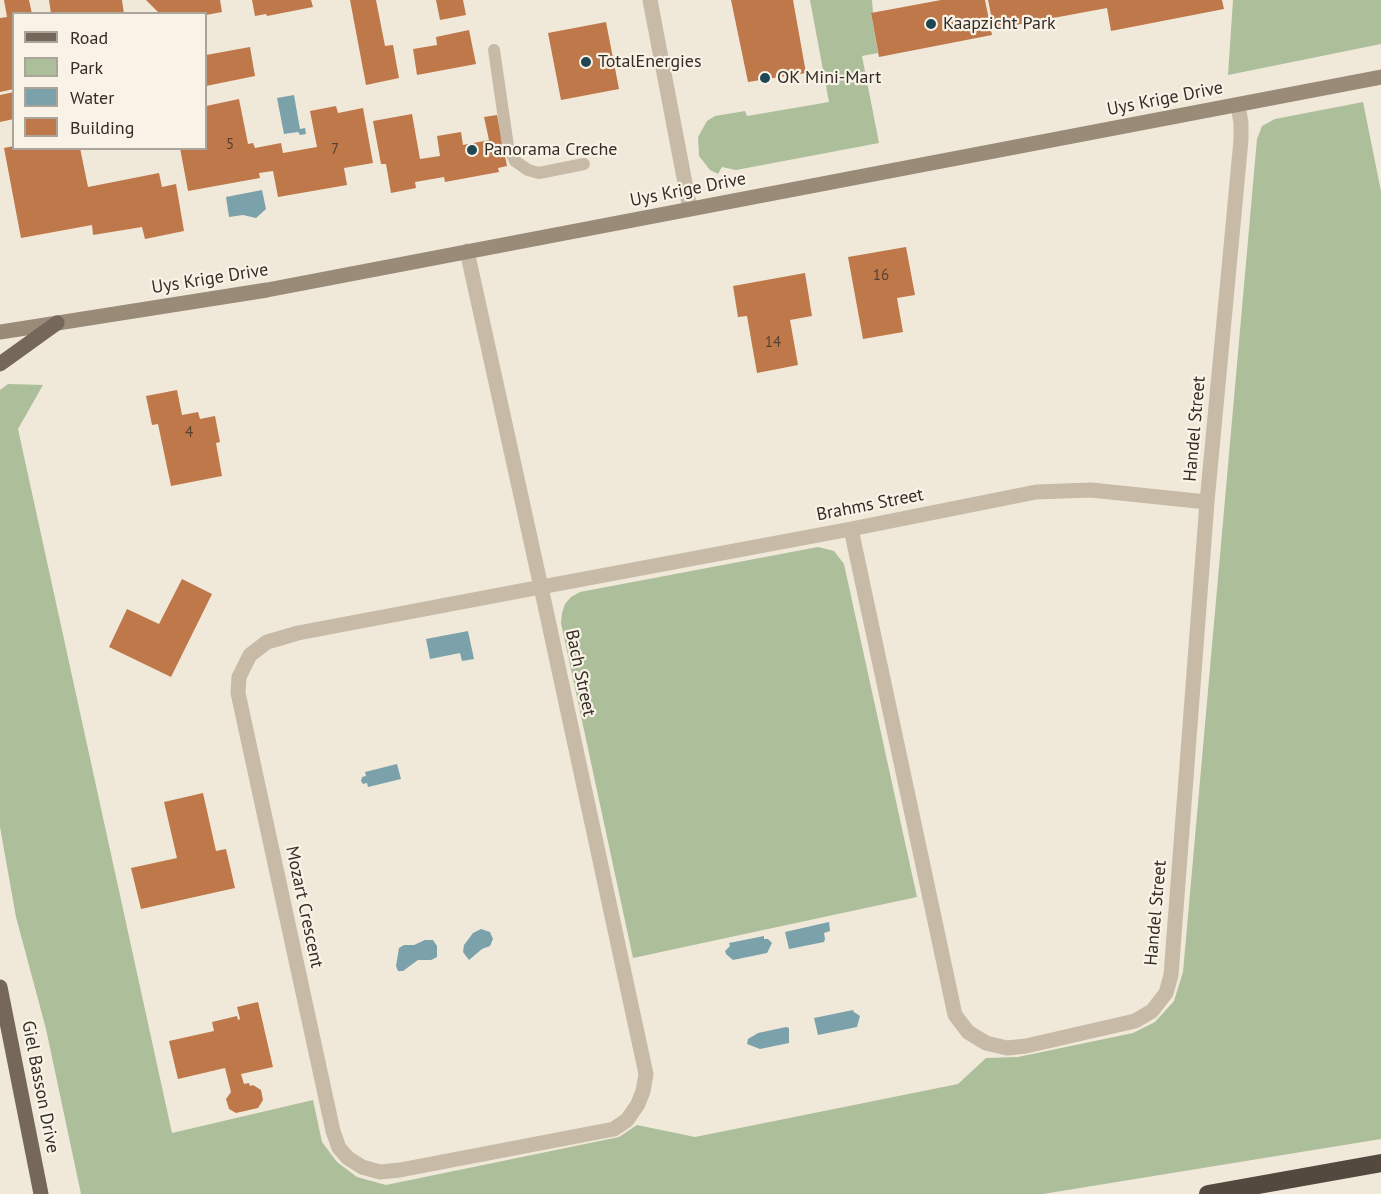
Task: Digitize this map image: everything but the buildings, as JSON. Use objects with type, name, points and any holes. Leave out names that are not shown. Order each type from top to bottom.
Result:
[{"type":"highway","points":[[1208,1194],[1381,1163]]},
{"type":"main road","points":[[0,364],[57,323]]},
{"type":"main road","name":"Giel Basson Drive","points":[[0,987],[41,1194]]},
{"type":"street","points":[[650,0],[690,209]]},
{"type":"street","name":"Uys Krige Drive","points":[[0,332],[267,290],[1381,77]]},
{"type":"street","name":"Handel Street","points":[[851,529],[955,1015],[968,1032],[986,1043],[1007,1048],[1026,1046],[1134,1021],[1152,1011],[1166,993],[1171,975],[1207,502],[1241,140],[1238,105]]},
{"type":"street","name":"Bach Street","points":[[467,251],[646,1074],[644,1091],[638,1104]]},
{"type":"street","name":"Brahms Street","points":[[541,587],[1036,492],[1062,489],[1091,490],[1207,502]]},
{"type":"street","name":"Mozart Crescent","points":[[541,587],[298,633],[267,642],[250,656],[239,677],[238,693],[333,1131],[339,1148],[348,1158],[362,1167],[380,1172],[400,1170],[614,1129],[627,1120],[638,1104]]},
{"type":"lane","points":[[494,50],[508,146],[515,161],[528,170],[539,173],[584,164]]},
{"type":"green space","points":[[810,0],[872,0],[873,13],[871,14],[878,53],[862,56],[879,143],[736,170],[722,167],[718,174],[710,170],[699,156],[698,137],[707,121],[715,116],[745,111],[747,116],[829,102]]},
{"type":"green space","points":[[1233,0],[1381,0],[1381,44],[1228,75]]},
{"type":"green space","points":[[1363,102],[1381,191],[1381,1139],[1043,1194],[81,1194],[46,1029],[16,917],[0,827],[0,390],[8,384],[43,385],[18,429],[172,1133],[313,1100],[322,1142],[337,1162],[357,1177],[386,1185],[619,1137],[637,1125],[695,1137],[958,1084],[986,1058],[1018,1057],[1133,1033],[1155,1022],[1174,1001],[1183,972],[1257,139],[1262,126],[1275,119]]},
{"type":"green space","points":[[818,547],[834,551],[844,564],[917,897],[633,958],[561,623],[565,604],[580,592]]},
{"type":"water","points":[[294,95],[300,129],[305,128],[306,134],[300,135],[298,132],[284,134],[277,98]]},
{"type":"water","points":[[262,190],[266,209],[256,218],[243,215],[229,217],[226,197]]},
{"type":"water","points":[[468,631],[474,659],[462,661],[460,653],[430,659],[426,639]]},
{"type":"water","points":[[397,764],[401,779],[368,787],[367,783],[363,784],[361,781],[362,777],[366,776],[365,772]]},
{"type":"water","points":[[829,922],[830,931],[824,933],[824,942],[789,949],[785,932]]},
{"type":"water","points":[[481,929],[490,932],[493,939],[490,946],[482,949],[469,960],[463,952],[464,945],[473,933]]},
{"type":"water","points":[[764,936],[764,939],[772,943],[767,953],[733,960],[726,954],[729,943]]},
{"type":"water","points":[[425,940],[433,940],[437,946],[437,957],[431,960],[418,960],[403,971],[398,971],[396,966],[399,948]]},
{"type":"water","points":[[853,1010],[860,1016],[857,1027],[818,1035],[814,1018]]},
{"type":"water","points":[[789,1028],[789,1043],[760,1049],[747,1044],[748,1039],[758,1033]]},
{"type":"place","name":"Kaapzicht Park","points":[[931,24]]},
{"type":"place","name":"TotalEnergies","points":[[586,62]]},
{"type":"place","name":"OK Mini-Mart","points":[[765,78]]},
{"type":"place","name":"Panorama Creche","points":[[472,150]]}]
